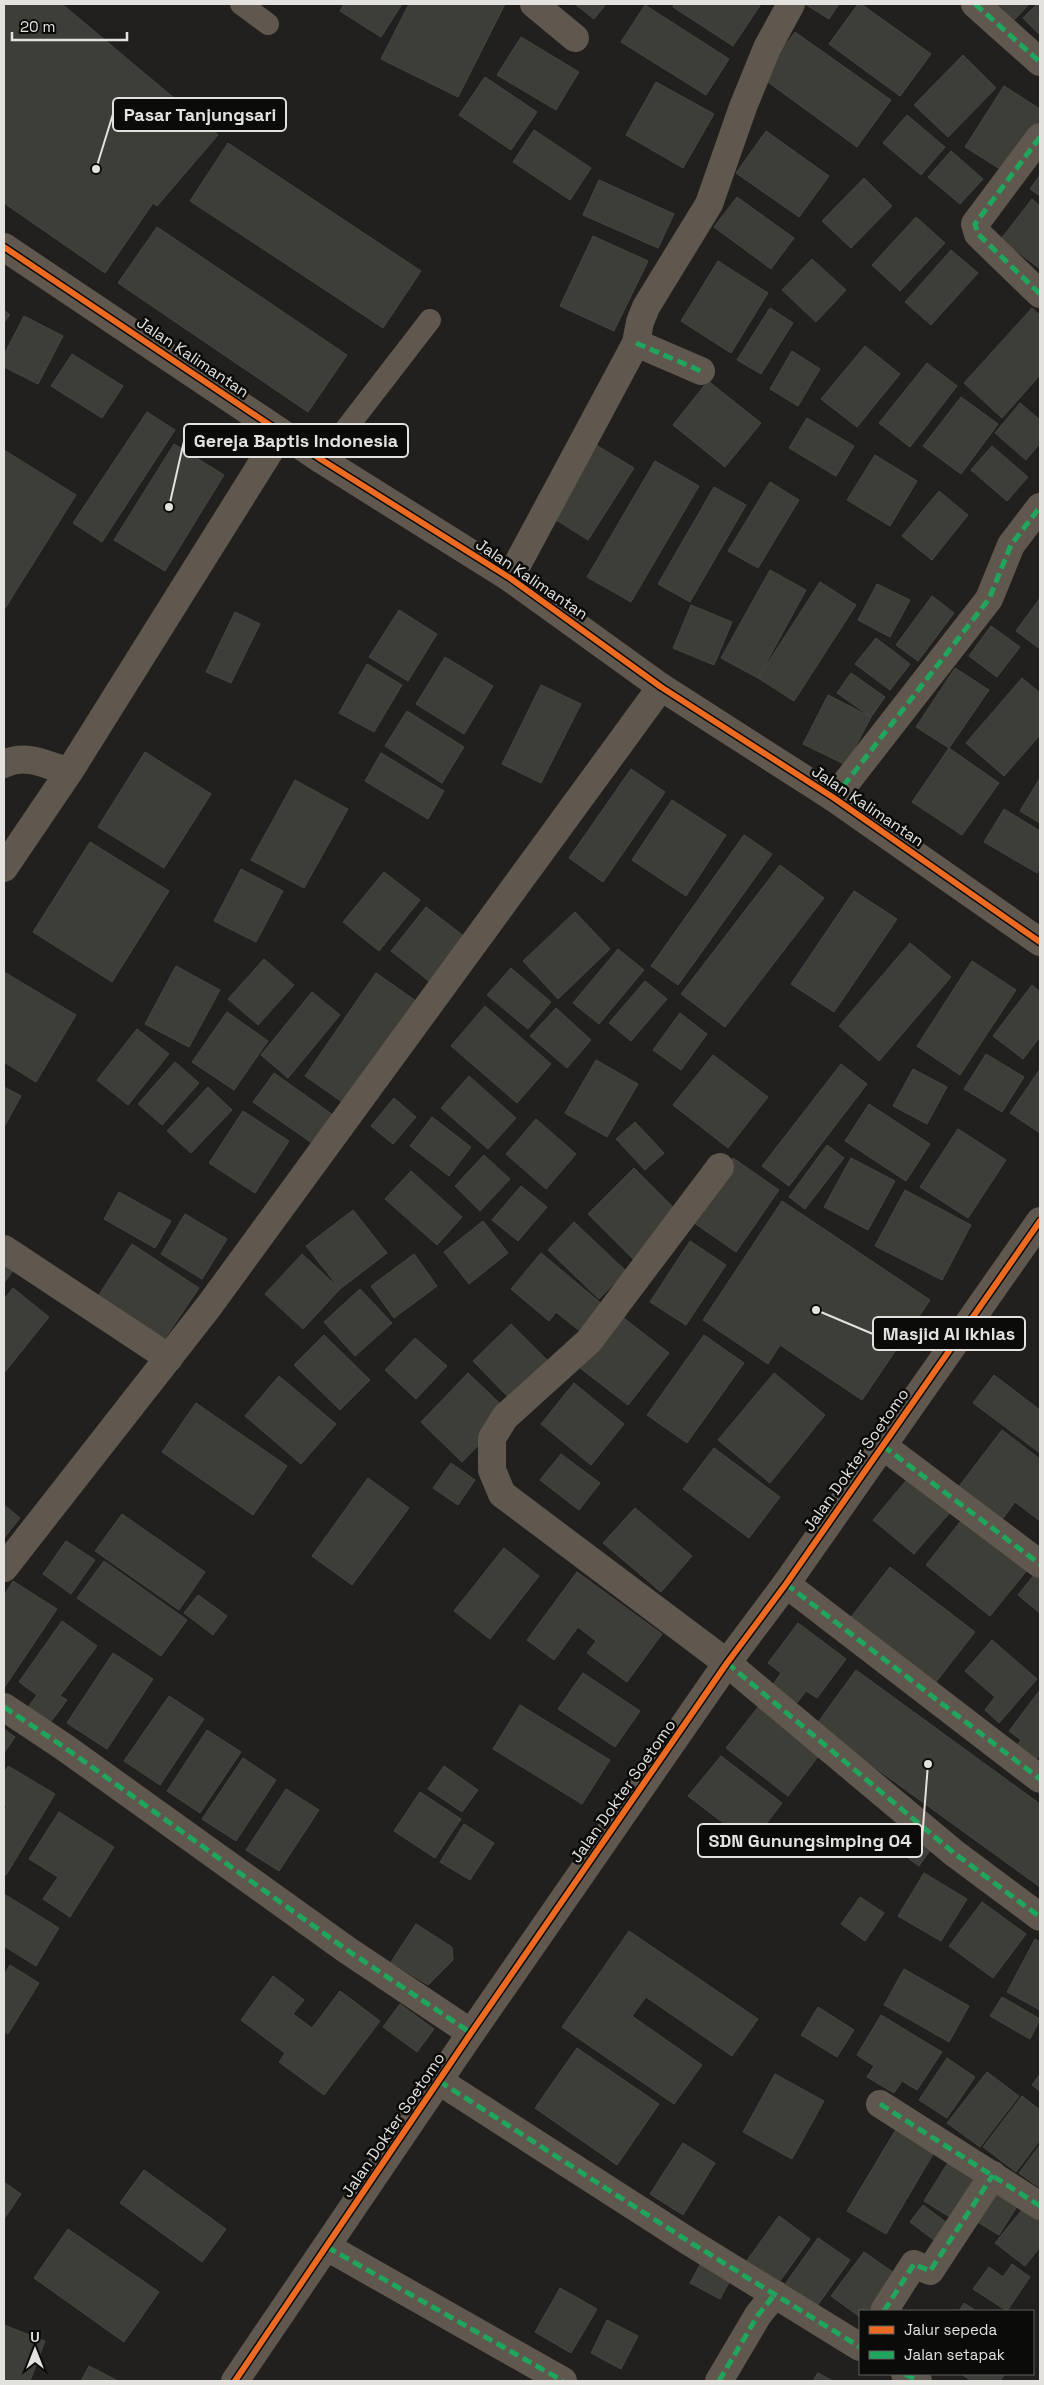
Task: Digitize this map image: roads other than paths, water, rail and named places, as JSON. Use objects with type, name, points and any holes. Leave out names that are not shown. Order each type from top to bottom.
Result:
[{"type":"street","points":[[534,4],[575,38]]},
{"type":"street","points":[[510,578],[636,342],[646,307],[709,204],[743,106],[767,48],[791,4]]},
{"type":"street","points":[[975,4],[1040,62]]},
{"type":"street","points":[[1040,137],[975,224],[978,234],[1040,294]]},
{"type":"street","name":"Jalan Kalimantan","points":[[4,247],[322,460],[510,578],[661,687],[834,798],[1040,942]]},
{"type":"street","points":[[636,342],[701,371]]},
{"type":"street","points":[[4,868],[69,772],[281,433]]},
{"type":"street","points":[[834,798],[988,599],[1011,545],[1040,507]]},
{"type":"street","points":[[4,1568],[215,1298],[661,687]]},
{"type":"street","points":[[4,764],[12,760],[29,758],[69,772]]},
{"type":"street","points":[[720,1167],[590,1341],[505,1417],[492,1438],[492,1470],[502,1494],[727,1663],[954,1853],[1040,1917]]},
{"type":"street","name":"Jalan Dokter Soetomo","points":[[235,2381],[471,2033],[727,1663],[786,1584],[1040,1221]]},
{"type":"street","points":[[4,1249],[169,1358]]},
{"type":"street","points":[[883,1446],[1040,1564]]},
{"type":"street","points":[[786,1584],[1040,1779]]},
{"type":"street","points":[[4,1707],[88,1764],[347,1950],[471,2033]]},
{"type":"street","points":[[439,2081],[859,2346]]},
{"type":"street","points":[[880,2104],[1040,2206]]},
{"type":"street","points":[[885,2310],[914,2264],[930,2271],[993,2175]]},
{"type":"street","points":[[327,2247],[563,2381]]},
{"type":"street","points":[[720,2381],[758,2315],[775,2294]]},
{"type":"street","points":[[907,2375],[918,2381]]},
{"type":"lane","points":[[241,4],[268,24]]},
{"type":"lane","points":[[322,460],[430,320]]},
{"type":"place","name":"Pasar Tanjungsari","points":[[96,169]]},
{"type":"place","name":"Gereja Baptis Indonesia","points":[[169,507]]},
{"type":"place","name":"Masjid Al Ikhlas","points":[[816,1310]]},
{"type":"place","name":"SDN Gunungsimping 04","points":[[928,1764]]}]
